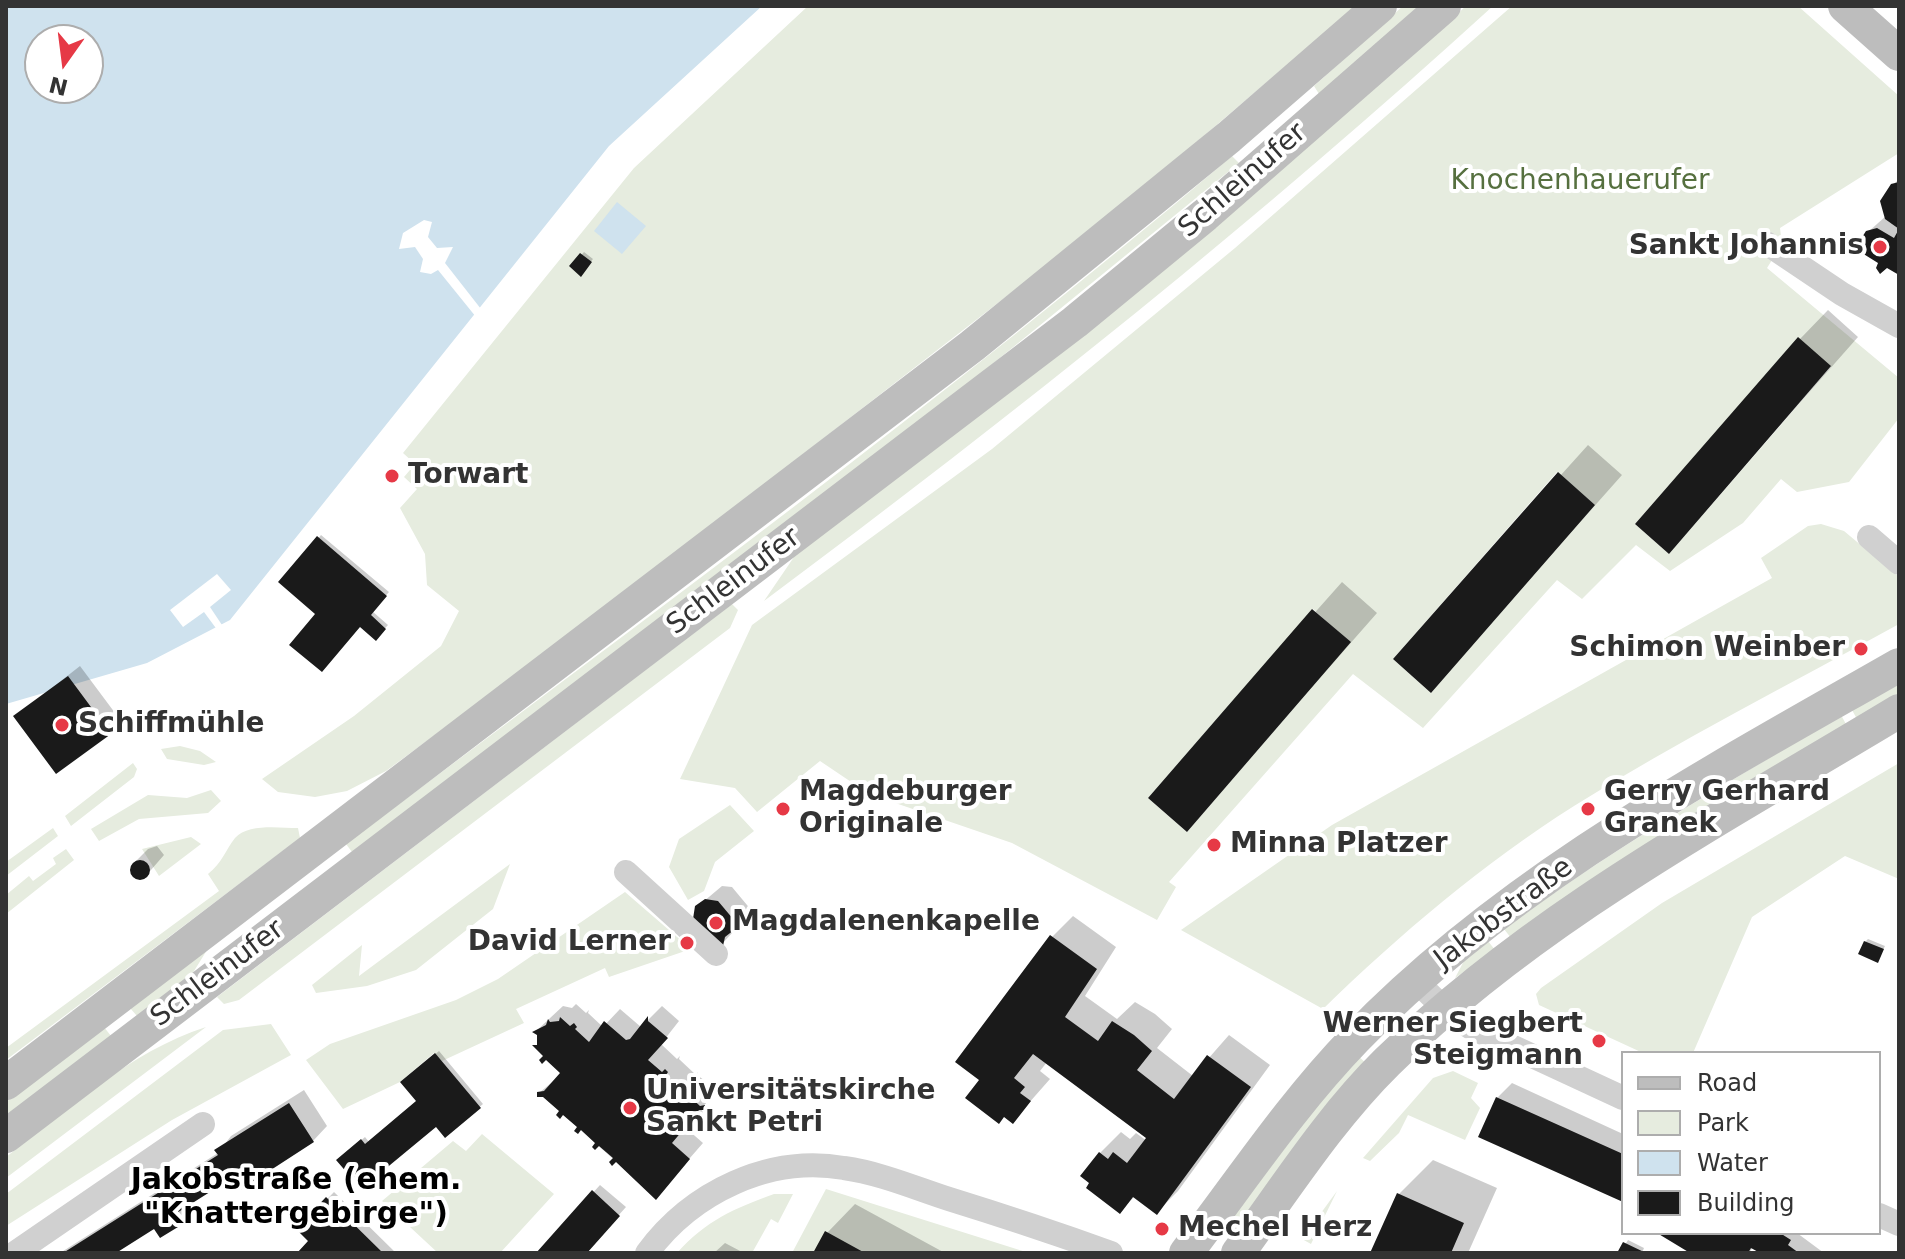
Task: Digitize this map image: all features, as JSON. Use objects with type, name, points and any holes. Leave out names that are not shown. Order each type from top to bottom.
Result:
[{"type":"main road","name":"Schleinufer","points":[[6,1083],[985,337],[1229,137],[1380,6]]},
{"type":"main road","name":"Schleinufer","points":[[6,1136],[1075,322],[1216,206],[1444,6]]},
{"type":"main road","points":[[1845,6],[1899,54]]},
{"type":"main road","name":"Jakobstraße","points":[[1186,1253],[1319,1078],[1417,982],[1487,923],[1597,845],[1899,665]]},
{"type":"main road","name":"Jakobstraße","points":[[1238,1253],[1353,1100],[1385,1064],[1445,1009],[1512,955],[1621,878],[1899,711]]},
{"type":"street","points":[[1766,243],[1899,326]]},
{"type":"street","points":[[1869,537],[1899,563]]},
{"type":"street","points":[[626,872],[716,954]]},
{"type":"street","points":[[1417,982],[1445,1009],[1483,1034],[1621,1097]]},
{"type":"street","points":[[15,1253],[203,1124]]},
{"type":"street","points":[[647,1253],[675,1222],[724,1186],[769,1171],[817,1166],[868,1173],[1111,1253]]},
{"type":"green space","points":[[808,6],[1356,6],[1110,216],[565,639],[386,771],[347,791],[315,797],[278,792],[262,779],[354,716],[441,646],[459,611],[427,585],[425,554],[400,508],[417,489],[404,477],[415,464],[403,453],[634,168]]},
{"type":"green space","points":[[1403,6],[1419,6],[1319,94],[1314,86]]},
{"type":"green space","points":[[1466,6],[1493,6],[1317,162],[1136,313],[764,601],[794,557],[1399,68]]},
{"type":"green space","name":"Knochenhauerufer","points":[[1512,6],[1798,6],[1899,96],[1899,153],[1780,228],[1782,244],[1767,268],[1899,378],[1899,418],[1849,482],[1797,492],[1781,479],[1743,523],[1670,571],[1636,545],[1582,599],[1557,580],[1423,728],[1353,674],[1169,882],[1176,887],[1157,920],[1012,843],[869,794],[820,761],[757,812],[735,788],[680,779],[752,625],[992,449],[1235,248]],"holes":[[[1798,338],[1831,367],[1669,554],[1635,524]],[[1557,472],[1595,505],[1431,693],[1393,659]],[[1313,609],[1350,643],[1187,832],[1148,798]]]},
{"type":"green space","points":[[1232,156],[1239,163],[963,388],[352,852],[346,844],[905,421]]},
{"type":"green space","points":[[1821,524],[1844,531],[1899,577],[1899,624],[1654,758],[1541,828],[1444,901],[1323,1009],[1181,930],[1332,825],[1772,578],[1761,558],[1808,526]]},
{"type":"green space","points":[[732,604],[738,610],[730,628],[239,1000],[224,1004],[217,997]]},
{"type":"green space","points":[[1899,681],[1899,694],[1857,719],[1852,710]]},
{"type":"green space","points":[[1841,715],[1847,726],[1511,938],[1504,929],[1628,844]]},
{"type":"green space","points":[[180,746],[200,751],[216,762],[204,765],[167,759],[161,749]]},
{"type":"green space","points":[[133,763],[137,769],[134,777],[71,826],[65,816]]},
{"type":"green space","points":[[1899,763],[1899,879],[1845,856],[1752,917],[1694,1051],[1639,1051],[1539,1005],[1536,994],[1541,988],[1662,903]]},
{"type":"green space","points":[[211,790],[221,801],[208,813],[139,819],[99,841],[91,829],[148,795],[187,798]]},
{"type":"green space","points":[[730,805],[754,831],[715,862],[704,891],[688,900],[669,867],[679,839]]},
{"type":"green space","points":[[265,827],[298,828],[300,838],[6,1060],[6,1048],[219,891],[208,874],[241,833]]},
{"type":"green space","points":[[53,828],[58,836],[6,876],[6,862]]},
{"type":"green space","points":[[191,837],[201,844],[159,876],[142,849]]},
{"type":"green space","points":[[66,849],[74,860],[6,914],[6,895],[29,876],[33,881],[56,864],[53,858]]},
{"type":"green space","points":[[510,864],[493,909],[416,970],[367,986],[316,993],[312,985],[362,945],[359,976]]},
{"type":"green space","points":[[625,892],[691,949],[609,977],[605,968],[516,1009],[524,1023],[442,1061],[434,1053],[400,1082],[343,1109],[306,1060],[330,1044],[456,1000],[498,979]]},
{"type":"green space","points":[[1488,941],[1495,950],[1455,978],[1465,959]]},
{"type":"green space","points":[[207,950],[191,976],[137,1016],[130,1008]]},
{"type":"green space","points":[[271,1024],[291,1055],[172,1120],[6,1226],[6,1194],[223,1030]]},
{"type":"green space","points":[[104,1027],[111,1036],[6,1116],[6,1102]]},
{"type":"green space","points":[[206,1027],[6,1178],[6,1157],[77,1101],[151,1051]]},
{"type":"green space","points":[[1357,1055],[1367,1064],[1241,1225],[1230,1217]]},
{"type":"green space","points":[[1453,1071],[1478,1083],[1471,1098],[1480,1108],[1465,1140],[1408,1115],[1399,1133],[1370,1161],[1363,1158],[1433,1078]]},
{"type":"green space","points":[[482,1134],[554,1194],[500,1253],[438,1253],[382,1201],[453,1141],[466,1151]]},
{"type":"green space","points":[[826,1189],[1029,1253],[792,1253]]},
{"type":"green space","points":[[1337,1191],[1311,1244],[1302,1239]]},
{"type":"green space","points":[[774,1194],[793,1194],[778,1223],[771,1219],[752,1253],[677,1253],[721,1217]]},
{"type":"water","points":[[6,6],[762,6],[609,146],[230,620],[147,663],[6,704]]},
{"type":"water","points":[[617,202],[646,226],[622,254],[594,231]]},
{"type":"pier","points":[[424,220],[432,222],[428,237],[437,248],[453,247],[445,263],[481,309],[476,317],[438,270],[431,274],[420,272],[423,259],[415,247],[399,249],[403,233]]},
{"type":"pier","points":[[217,574],[231,590],[210,607],[224,628],[218,631],[204,612],[183,627],[170,610]]},
{"type":"building","name":"Sankt Johannis","points":[[1899,182],[1899,229],[1885,219],[1880,201],[1891,184]]},
{"type":"building","name":"Sankt Johannis","points":[[1877,228],[1894,238],[1899,229],[1899,275],[1887,268],[1880,274],[1876,268],[1878,263],[1862,253],[1859,242],[1866,231]]},
{"type":"building","points":[[580,253],[592,262],[581,277],[569,266]]},
{"type":"building","points":[[1798,337],[1831,366],[1669,554],[1635,524]]},
{"type":"building","points":[[1558,472],[1595,505],[1431,693],[1393,659]]},
{"type":"building","points":[[317,536],[387,596],[371,615],[386,629],[376,641],[360,627],[322,672],[289,645],[315,614],[278,582]]},
{"type":"building","points":[[1312,609],[1351,642],[1187,832],[1148,798]]},
{"type":"building","name":"Schiffmühle","points":[[68,676],[111,734],[56,774],[13,716]]},
{"type":"building","points":[[140,860],[147,863],[150,870],[147,877],[140,880],[133,877],[130,870],[133,863]]},
{"type":"building","name":"Magdalenenkapelle","points":[[705,899],[718,901],[739,926],[725,937],[723,946],[693,919],[695,906]]},
{"type":"building","points":[[1050,935],[1097,969],[1065,1017],[1098,1041],[1112,1021],[1134,1035],[1152,1051],[1137,1070],[1174,1099],[1207,1055],[1251,1087],[1157,1215],[1133,1197],[1120,1214],[1086,1188],[1089,1183],[1080,1176],[1099,1152],[1108,1159],[1113,1152],[1127,1163],[1146,1138],[1033,1054],[1014,1078],[1025,1087],[1020,1093],[1031,1101],[1013,1124],[1004,1117],[999,1124],[965,1098],[979,1080],[955,1062]]},
{"type":"building","points":[[1864,941],[1884,949],[1878,963],[1858,954]]},
{"type":"building","name":"Universitätskirche Sankt Petri","points":[[648,1016],[648,1021],[668,1038],[648,1060],[662,1072],[665,1069],[668,1072],[666,1075],[680,1088],[683,1085],[686,1088],[684,1091],[700,1106],[705,1105],[705,1110],[699,1110],[686,1126],[690,1129],[686,1133],[683,1130],[672,1143],[690,1159],[656,1200],[616,1162],[612,1166],[609,1162],[613,1158],[599,1146],[595,1150],[592,1147],[595,1143],[581,1130],[578,1134],[574,1131],[577,1127],[563,1115],[560,1119],[556,1115],[559,1111],[543,1097],[537,1097],[537,1092],[544,1091],[560,1073],[546,1060],[542,1064],[539,1060],[543,1056],[532,1045],[537,1045],[537,1035],[532,1032],[546,1025],[548,1019],[550,1022],[559,1021],[560,1017],[570,1026],[574,1023],[575,1029],[589,1042],[604,1021],[626,1040],[630,1039]]},
{"type":"building","points":[[435,1053],[481,1108],[445,1138],[436,1127],[361,1189],[336,1160],[361,1139],[365,1144],[416,1101],[400,1082]]},
{"type":"building","points":[[1496,1097],[1621,1153],[1621,1201],[1478,1137]]},
{"type":"building","points":[[289,1103],[314,1142],[240,1190],[232,1178],[172,1216],[178,1227],[160,1238],[154,1229],[116,1253],[63,1253],[218,1155],[214,1150]]},
{"type":"building","points":[[592,1190],[620,1216],[587,1253],[536,1253]]},
{"type":"building","points":[[1397,1193],[1464,1223],[1451,1253],[1370,1253]]},
{"type":"building","points":[[326,1197],[383,1253],[297,1253],[308,1241],[296,1229]]},
{"type":"building","points":[[825,1231],[865,1253],[813,1253]]},
{"type":"building","points":[[1660,1235],[1783,1235],[1791,1240],[1788,1245],[1799,1253],[1760,1253],[1751,1248],[1748,1253],[1690,1253]]},
{"type":"building","points":[[1623,1242],[1646,1253],[1617,1253]]},
{"type":"place","name":"Sankt Johannis","points":[[1880,247]]},
{"type":"place","name":"Torwart","points":[[392,476]]},
{"type":"place","name":"Schimon Weinber","points":[[1861,649]]},
{"type":"place","name":"Schiffmühle","points":[[62,725]]},
{"type":"place","name":"Magdeburger Originale","points":[[783,809]]},
{"type":"place","name":"Gerry Gerhard Granek","points":[[1588,809]]},
{"type":"place","name":"Minna Platzer","points":[[1214,845]]},
{"type":"place","name":"Magdalenenkapelle","points":[[716,923]]},
{"type":"place","name":"David Lerner","points":[[687,943]]},
{"type":"place","name":"Werner Siegbert Steigmann","points":[[1599,1041]]},
{"type":"place","name":"Universitätskirche Sankt Petri","points":[[630,1108]]},
{"type":"place","name":"Mechel Herz","points":[[1162,1229]]},
{"type":"district","name":"Jakobstraße (ehem. \"Knattergebirge\")","points":[[296,1198]]}]
